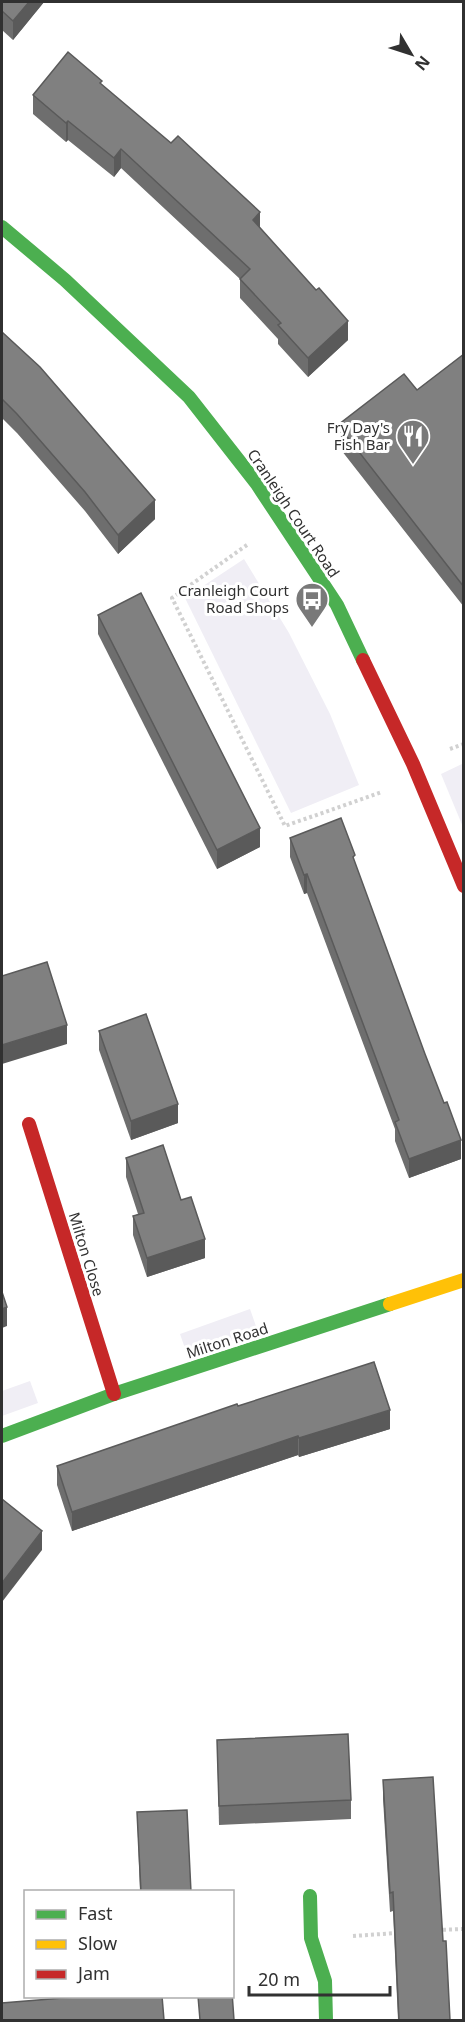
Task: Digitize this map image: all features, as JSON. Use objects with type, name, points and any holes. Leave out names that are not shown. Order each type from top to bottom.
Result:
[{"type":"street","name":"Cranleigh Court Road","points":[[2,226],[65,280],[189,397],[257,484],[337,605],[419,779],[464,886]]},
{"type":"street","name":"Milton Close","points":[[29,1124],[114,1394]]},
{"type":"street","name":"Milton Road","points":[[2,1436],[114,1394],[464,1280]]},
{"type":"street","points":[[310,1896],[311,1938],[325,1981],[326,2020]]},
{"type":"path","points":[[282,520],[172,598],[285,826],[419,779]]},
{"type":"path","points":[[428,1931],[464,1929]]},
{"type":"path","points":[[311,1938],[405,1932]]},
{"type":"shaded area","points":[[244,559],[289,633],[330,714],[359,785],[291,813],[185,598]]},
{"type":"shaded area","points":[[462,764],[464,769],[463,827],[441,774]]},
{"type":"shaded area","points":[[250,1309],[258,1332],[188,1357],[180,1334]]},
{"type":"shaded area","points":[[30,1381],[38,1403],[2,1416],[2,1391]]},
{"type":"building","points":[[2,2],[29,2],[13,21],[2,11]]},
{"type":"building","points":[[68,52],[102,81],[100,83],[171,143],[178,136],[260,212],[253,220],[316,290],[319,288],[348,321],[308,358],[278,325],[281,323],[240,279],[250,269],[121,149],[114,158],[68,121],[66,123],[33,95]]},
{"type":"building","points":[[2,332],[40,367],[155,500],[118,535],[85,492],[2,399]]},
{"type":"building","points":[[464,354],[464,587],[338,425],[404,374],[417,390]]},
{"type":"building","points":[[141,593],[260,828],[217,850],[98,615]]},
{"type":"building","points":[[341,818],[425,1054],[461,1140],[409,1159],[395,1122],[399,1120],[307,874],[304,875],[290,838]]},
{"type":"building","points":[[47,962],[67,1025],[2,1045],[2,976]]},
{"type":"building","points":[[146,1014],[178,1104],[131,1121],[99,1031]]},
{"type":"building","points":[[163,1145],[181,1200],[191,1197],[205,1239],[147,1258],[133,1216],[144,1213],[126,1158]]},
{"type":"building","points":[[2,1292],[7,1307],[2,1309]]},
{"type":"building","points":[[374,1362],[390,1410],[299,1438],[298,1436],[72,1512],[57,1466],[237,1404],[238,1406]]},
{"type":"building","points":[[2,1499],[42,1531],[2,1583]]},
{"type":"building","points":[[348,1734],[351,1800],[219,1806],[217,1740]]},
{"type":"building","points":[[433,1777],[450,2020],[399,2020],[393,1892],[390,1893],[383,1780]]},
{"type":"building","points":[[187,1810],[191,1890],[141,1890],[137,1812]]},
{"type":"building","points":[[63,1998],[162,1998],[164,2020],[2,2020],[2,2003]]},
{"type":"building","points":[[198,1998],[232,1998],[234,2020],[200,2020]]},
{"type":"traffic: fast","points":[[2,227],[65,280],[189,397],[257,484],[337,605],[363,660]]},
{"type":"traffic: fast","points":[[2,1436],[114,1394],[390,1304]]},
{"type":"traffic: fast","points":[[310,1896],[311,1938],[325,1981],[326,2020]]},
{"type":"traffic: slow","points":[[390,1304],[464,1280]]},
{"type":"traffic: jam","points":[[363,660],[413,764],[464,886]]},
{"type":"traffic: jam","points":[[29,1124],[114,1394]]},
{"type":"place","name":"Fry Day's Fish Bar","points":[[413,465]]},
{"type":"place","name":"Cranleigh Court Road Shops","points":[[312,628]]}]
